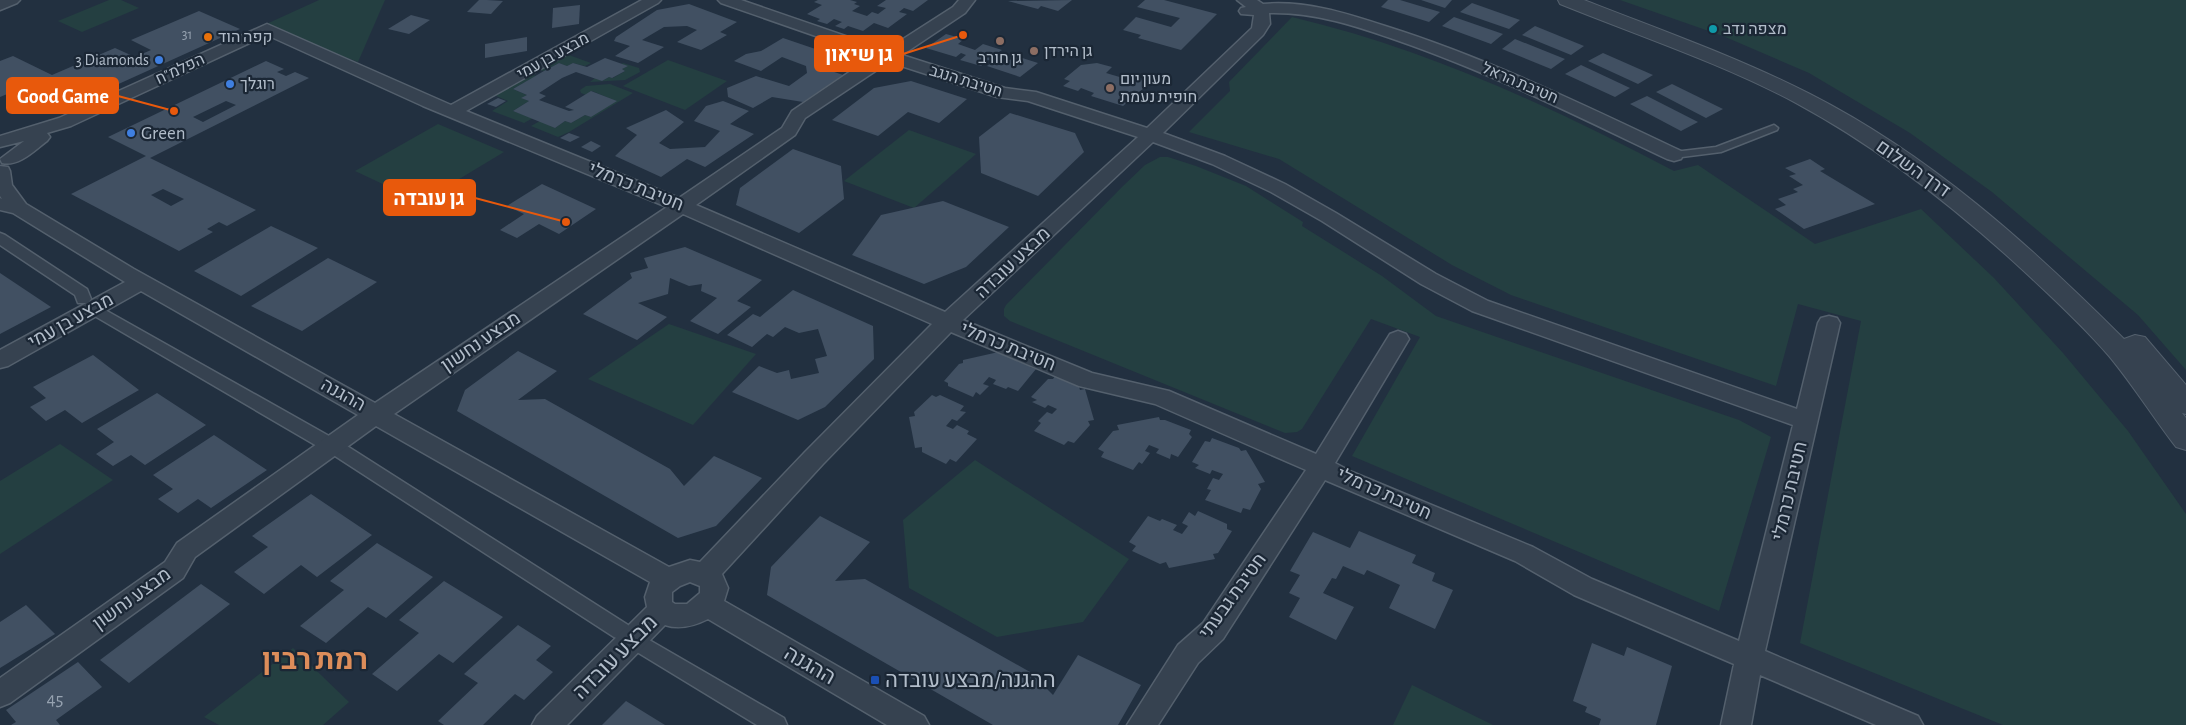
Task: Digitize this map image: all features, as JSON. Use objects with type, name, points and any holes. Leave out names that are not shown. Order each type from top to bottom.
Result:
[{"type":"street","points":[[0,5],[12,0]]},
{"type":"street","name":"מבצע בן עמי","points":[[453,111],[652,0]]},
{"type":"street","name":"חטיבת הנגב","points":[[726,0],[888,56],[1003,93],[1030,96],[1230,163],[1280,188],[1442,288],[1480,306],[1806,421]]},
{"type":"street","name":"מבצע נחשון","points":[[0,694],[174,570],[186,550],[376,414],[789,131],[798,115],[875,62],[888,56],[959,10],[967,0]]},
{"type":"street","points":[[1228,0],[1249,7]]},
{"type":"street","name":"דרך השלום","points":[[1567,0],[1749,72],[1856,129],[1915,168],[1982,219],[2060,290],[2118,349],[2186,439]]},
{"type":"street","name":"דרך השלום","points":[[1594,0],[1742,58],[1842,108],[1922,158],[1999,214],[2083,289],[2140,350],[2186,404]]},
{"type":"street","name":"מבצע עובדה","points":[[706,574],[814,458],[948,322],[1150,136],[1243,44],[1255,35],[1261,27],[1263,18],[1249,7]]},
{"type":"street","name":"חטיבת הראל","points":[[1249,7],[1308,9],[1415,41],[1524,83],[1674,155]]},
{"type":"street","name":"חטיבת כרמלי","points":[[267,29],[453,111],[682,206],[948,322],[1087,380],[1161,397],[1321,466],[1344,478],[1524,554],[1584,587],[1908,725]]},
{"type":"street","name":"הפלמ\"ח","points":[[0,142],[65,122],[267,29]]},
{"type":"street","name":"הפלמ\"ח","points":[[2,162],[65,122]]},
{"type":"street","name":"ההגנה","points":[[2,162],[2,184],[9,206],[669,580]]},
{"type":"street","points":[[0,238],[82,293],[83,299]]},
{"type":"street","name":"מבצע בן עמי","points":[[0,360],[141,282]]},
{"type":"street","points":[[98,311],[323,441]]},
{"type":"street","name":"חטיבת כרמלי","points":[[1736,725],[1749,658],[1829,324]]},
{"type":"street","name":"חטיבת גבעתי","points":[[1142,725],[1188,654],[1213,631],[1321,466],[1398,339]]},
{"type":"street","points":[[341,451],[621,632]]},
{"type":"street","points":[[690,571],[706,574],[712,579],[714,586],[714,593],[707,605],[696,613],[687,616],[670,615],[662,610],[658,598],[660,591],[669,580],[680,573],[690,571]]},
{"type":"street","name":"ההגנה","points":[[707,605],[914,725]]},
{"type":"street","name":"מבצע עובדה","points":[[546,725],[662,610]]},
{"type":"street","points":[[644,646],[776,725]]},
{"type":"lane","name":"חטיבת הראל","points":[[1674,155],[1718,150],[1774,128]]},
{"type":"green space","points":[[109,0],[121,0],[139,8],[82,32],[58,21]]},
{"type":"green space","points":[[319,0],[385,0],[358,62],[262,26]]},
{"type":"green space","points":[[1620,0],[2186,0],[2186,370],[2138,315],[1992,192],[1910,133],[1809,73],[1723,36]]},
{"type":"green space","points":[[1292,17],[1342,30],[1391,46],[1488,82],[1582,124],[1674,171],[1698,165],[1815,244],[1921,209],[1994,278],[2063,353],[2128,431],[2186,514],[2186,725],[2003,725],[1800,643],[1861,321],[1798,304],[1776,386],[1511,295],[1452,265],[1279,159],[1189,132],[1230,91],[1229,82]]},
{"type":"green space","points":[[566,54],[591,63],[585,66],[573,63],[567,66],[559,63],[544,71],[539,70]]},
{"type":"green space","points":[[668,60],[727,81],[685,110],[623,86]]},
{"type":"green space","points":[[621,64],[639,68],[640,72],[625,80],[590,82],[595,78],[602,81],[609,77],[613,78],[625,71],[622,69],[627,66]]},
{"type":"green space","points":[[531,74],[536,76],[513,89],[527,95],[522,98],[529,101],[513,111],[533,118],[524,123],[492,111],[508,101],[494,95]]},
{"type":"green space","points":[[610,84],[633,93],[558,137],[531,126],[540,121],[555,128],[565,121],[571,123],[585,115],[591,117],[616,101],[592,91],[586,95],[581,93],[580,90],[586,86]]},
{"type":"green space","points":[[438,124],[504,152],[421,202],[355,171]]},
{"type":"green space","points":[[909,130],[976,154],[914,208],[844,181]]},
{"type":"green space","points":[[1160,157],[1168,157],[1196,166],[1246,186],[1303,222],[1302,226],[1382,276],[1436,316],[1739,420],[1771,437],[1719,611],[1352,456],[1420,337],[1371,319],[1302,429],[1297,432],[1285,433],[1010,321],[1004,316],[1006,305],[1122,187],[1145,165]]},
{"type":"green space","points":[[669,324],[756,354],[693,425],[588,379]]},
{"type":"green space","points":[[60,444],[113,480],[0,554],[0,481]]},
{"type":"green space","points":[[975,460],[1129,559],[1083,622],[997,637],[909,588],[903,520]]},
{"type":"green space","points":[[293,648],[349,702],[323,725],[219,725],[204,717]]},
{"type":"green space","points":[[1412,685],[1493,725],[1393,725]]},
{"type":"building","points":[[479,0],[503,1],[491,14],[467,12]]},
{"type":"building","points":[[818,0],[850,0],[857,2],[854,4],[860,6],[852,11],[867,16],[872,12],[878,14],[886,8],[877,6],[886,0],[928,0],[913,11],[904,8],[899,12],[907,14],[888,28],[874,23],[863,31],[848,26],[844,29],[835,26],[842,22],[834,19],[827,24],[817,21],[820,19],[807,14],[822,5],[814,2]]},
{"type":"building","points":[[1072,0],[1058,11],[1041,6],[1038,9],[1008,1]]},
{"type":"building","points":[[1145,0],[1164,0],[1217,14],[1181,50],[1138,38],[1141,35],[1123,30],[1136,17],[1171,27],[1180,18],[1137,7]]},
{"type":"building","points":[[1388,0],[1400,0],[1440,12],[1429,22],[1381,7]]},
{"type":"building","points":[[1421,0],[1452,0],[1445,8]]},
{"type":"building","points":[[1472,3],[1520,20],[1509,29],[1460,12]]},
{"type":"building","points":[[689,4],[737,22],[720,32],[727,35],[701,50],[677,42],[697,30],[687,26],[664,27],[642,40],[664,47],[638,63],[615,56],[630,46],[614,41],[616,37],[657,10]]},
{"type":"building","points":[[580,5],[579,24],[552,28],[553,8]]},
{"type":"building","points":[[199,11],[240,29],[81,101],[41,80],[0,97],[0,61],[13,56],[52,75],[115,48],[135,57],[151,50],[131,40]]},
{"type":"building","points":[[411,15],[430,20],[409,34],[388,29]]},
{"type":"building","points":[[1454,17],[1503,34],[1491,44],[1442,26]]},
{"type":"building","points":[[1535,26],[1584,46],[1571,55],[1522,35]]},
{"type":"building","points":[[946,34],[964,39],[958,44],[975,50],[983,44],[1002,50],[994,55],[1010,60],[1016,56],[1038,63],[1020,77],[987,66],[993,62],[988,60],[981,66],[960,60],[966,55],[961,53],[956,57],[926,48]]},
{"type":"building","points":[[527,37],[527,51],[485,58],[485,44]]},
{"type":"building","points":[[783,38],[836,56],[820,67],[843,75],[803,102],[772,97],[753,108],[728,97],[727,88],[756,76],[789,86],[807,73],[806,66],[782,57],[761,71],[734,61],[746,54],[761,51]]},
{"type":"building","points":[[1515,39],[1565,59],[1551,69],[1502,49]]},
{"type":"building","points":[[1603,53],[1653,75],[1638,84],[1588,61]]},
{"type":"building","points":[[605,58],[628,66],[622,69],[625,71],[602,81],[576,72],[562,78],[539,93],[546,96],[539,100],[569,111],[574,110],[565,107],[591,91],[617,101],[591,117],[585,115],[571,123],[565,121],[555,128],[513,111],[529,101],[521,98],[527,95],[513,89],[544,71],[559,63],[567,66],[573,63],[587,67]]},
{"type":"building","points":[[266,61],[284,69],[277,72],[286,76],[295,72],[309,78],[150,158],[256,210],[227,226],[219,222],[207,229],[213,232],[179,251],[71,194],[146,156],[108,137]],"holes":[[[226,101],[236,105],[203,122],[193,117]],[[163,189],[184,199],[171,206],[151,195]]]},
{"type":"building","points":[[1097,63],[1112,67],[1106,73],[1123,78],[1128,74],[1140,77],[1145,87],[1123,106],[1091,96],[1094,93],[1081,88],[1078,91],[1063,86],[1070,81],[1064,79],[1081,65]]},
{"type":"building","points":[[1581,65],[1630,88],[1615,97],[1565,74]]},
{"type":"building","points":[[911,81],[967,99],[939,123],[908,112],[878,136],[832,120],[874,88]]},
{"type":"building","points":[[1672,84],[1723,109],[1706,118],[1656,92]]},
{"type":"building","points":[[1647,96],[1698,122],[1681,131],[1630,104]]},
{"type":"building","points":[[498,98],[506,101],[496,107],[487,104]]},
{"type":"building","points":[[723,101],[749,111],[730,124],[754,134],[705,167],[687,159],[661,177],[615,156],[637,135],[626,128],[666,110],[684,122],[659,143],[670,149],[705,147],[720,131],[694,121],[706,106]]},
{"type":"building","points":[[1010,113],[1075,133],[1084,152],[1038,196],[981,173],[979,137]]},
{"type":"building","points":[[569,133],[580,137],[570,142],[560,138]]},
{"type":"building","points":[[591,141],[601,146],[592,152],[581,147]]},
{"type":"building","points":[[793,149],[841,166],[844,199],[799,233],[736,205],[740,188]]},
{"type":"building","points":[[1810,159],[1825,169],[1820,171],[1875,204],[1804,229],[1775,209],[1786,205],[1778,199],[1798,192],[1793,189],[1803,185],[1789,176],[1796,174],[1785,168]]},
{"type":"building","points":[[542,184],[596,209],[559,234],[539,224],[517,238],[500,230],[524,214],[507,206]]},
{"type":"building","points":[[943,201],[1009,227],[966,267],[924,284],[852,255],[881,215]]},
{"type":"building","points":[[271,226],[318,248],[241,296],[194,271]]},
{"type":"building","points":[[685,247],[762,280],[737,301],[751,307],[718,334],[690,321],[717,298],[701,291],[702,284],[689,286],[670,278],[668,294],[638,303],[667,317],[637,340],[583,314],[632,278],[630,273],[648,268],[644,258]]},
{"type":"building","points":[[328,258],[377,282],[302,331],[251,306]]},
{"type":"building","points":[[0,273],[51,307],[0,334]]},
{"type":"building","points":[[793,290],[873,326],[874,359],[825,407],[798,420],[732,392],[759,366],[777,373],[789,370],[791,379],[819,373],[815,359],[827,356],[818,329],[799,333],[785,327],[773,337],[767,334],[752,347],[727,335],[753,314],[760,317]]},
{"type":"building","points":[[518,351],[557,371],[518,400],[545,399],[670,469],[684,486],[714,456],[762,478],[716,526],[678,538],[457,411],[465,390]]},
{"type":"building","points":[[1003,351],[1004,356],[1010,354],[1033,363],[1030,367],[1036,369],[1018,391],[993,384],[996,380],[989,377],[983,384],[989,386],[980,395],[976,392],[973,397],[948,386],[948,383],[944,381],[959,364],[963,363],[963,360]]},
{"type":"building","points":[[93,355],[139,390],[82,423],[65,410],[46,421],[30,407],[46,398],[33,387]]},
{"type":"building","points":[[1055,376],[1079,387],[1080,390],[1085,389],[1094,420],[1088,421],[1090,425],[1074,443],[1068,441],[1064,445],[1034,431],[1041,423],[1038,421],[1047,412],[1052,414],[1057,409],[1048,405],[1045,408],[1032,402],[1037,400],[1031,397],[1048,379],[1053,379]]},
{"type":"building","points":[[157,393],[206,425],[145,465],[131,455],[113,466],[96,454],[114,442],[97,429]]},
{"type":"building","points":[[932,395],[936,397],[940,395],[964,406],[960,411],[966,412],[957,421],[952,419],[946,426],[953,429],[957,425],[969,431],[967,434],[977,439],[956,462],[950,459],[946,464],[922,452],[922,447],[915,448],[909,417],[915,416],[914,412]]},
{"type":"building","points":[[1159,417],[1160,420],[1165,420],[1191,430],[1189,434],[1192,437],[1178,457],[1171,454],[1170,459],[1156,453],[1159,449],[1149,445],[1145,451],[1150,453],[1142,464],[1139,462],[1133,470],[1101,457],[1104,452],[1098,449],[1113,431],[1119,430],[1117,425]]},
{"type":"building","points":[[214,435],[267,470],[211,508],[198,499],[178,513],[158,499],[173,489],[153,475]]},
{"type":"building","points":[[1212,438],[1239,448],[1241,451],[1246,450],[1265,482],[1258,484],[1261,489],[1250,510],[1243,508],[1241,513],[1205,500],[1211,490],[1207,489],[1213,478],[1219,480],[1223,474],[1212,470],[1210,474],[1195,468],[1199,465],[1192,462],[1205,441],[1210,442]]},
{"type":"building","points":[[311,494],[372,535],[317,577],[301,565],[264,594],[234,572],[268,547],[252,536]]},
{"type":"building","points":[[1198,511],[1227,524],[1227,529],[1232,531],[1218,553],[1213,554],[1215,559],[1169,568],[1166,562],[1160,564],[1132,551],[1136,546],[1129,542],[1148,516],[1177,525],[1173,530],[1182,534],[1188,526],[1182,523],[1189,512],[1195,516]]},
{"type":"building","points":[[820,516],[870,542],[835,581],[865,579],[1030,672],[1053,695],[1078,655],[1141,685],[1118,725],[993,725],[767,595],[771,567]]},
{"type":"building","points":[[1359,531],[1416,555],[1412,563],[1435,573],[1432,581],[1453,590],[1435,629],[1389,608],[1400,585],[1367,570],[1364,575],[1343,566],[1336,579],[1332,578],[1323,593],[1354,607],[1336,640],[1289,617],[1300,598],[1289,593],[1300,575],[1290,571],[1313,532],[1350,548]]},
{"type":"building","points":[[377,543],[433,577],[386,618],[368,607],[326,643],[300,626],[344,590],[330,581]]},
{"type":"building","points":[[444,581],[503,617],[453,663],[439,654],[397,691],[372,674],[419,633],[399,620]]},
{"type":"building","points":[[201,584],[230,604],[129,683],[100,660]]},
{"type":"building","points":[[26,605],[55,634],[0,668],[0,622]]},
{"type":"building","points":[[518,625],[551,646],[536,660],[553,672],[524,700],[515,694],[483,725],[444,725],[438,721],[478,683],[464,674]]},
{"type":"building","points":[[1592,643],[1624,656],[1627,647],[1672,666],[1656,725],[1599,725],[1601,719],[1585,712],[1587,707],[1573,701]]},
{"type":"building","points":[[78,662],[102,687],[56,720],[60,725],[11,725],[16,722],[6,710]]},
{"type":"building","points":[[626,701],[665,725],[602,725]]},
{"type":"place","name":"מצפה נדב","points":[[1713,29]]},
{"type":"place","name":"גן שיאון","points":[[963,35]]},
{"type":"place","name":"קפה הוד","points":[[208,37]]},
{"type":"place","name":"גן חורב","points":[[1000,41]]},
{"type":"place","name":"גן הירדן","points":[[1034,51]]},
{"type":"place","name":"3 Diamonds","points":[[159,60]]},
{"type":"place","name":"רוגלך","points":[[230,84]]},
{"type":"place","name":"מעון יום חופית נעמת","points":[[1110,88]]},
{"type":"place","name":"Good Game","points":[[174,111]]},
{"type":"place","name":"Green","points":[[131,133]]},
{"type":"place","name":"גן עובדה","points":[[566,222]]},
{"type":"place","name":"ההגנה/מבצע עובדה","points":[[875,680]]},
{"type":"district","name":"רמת רבין","points":[[315,660]]}]
